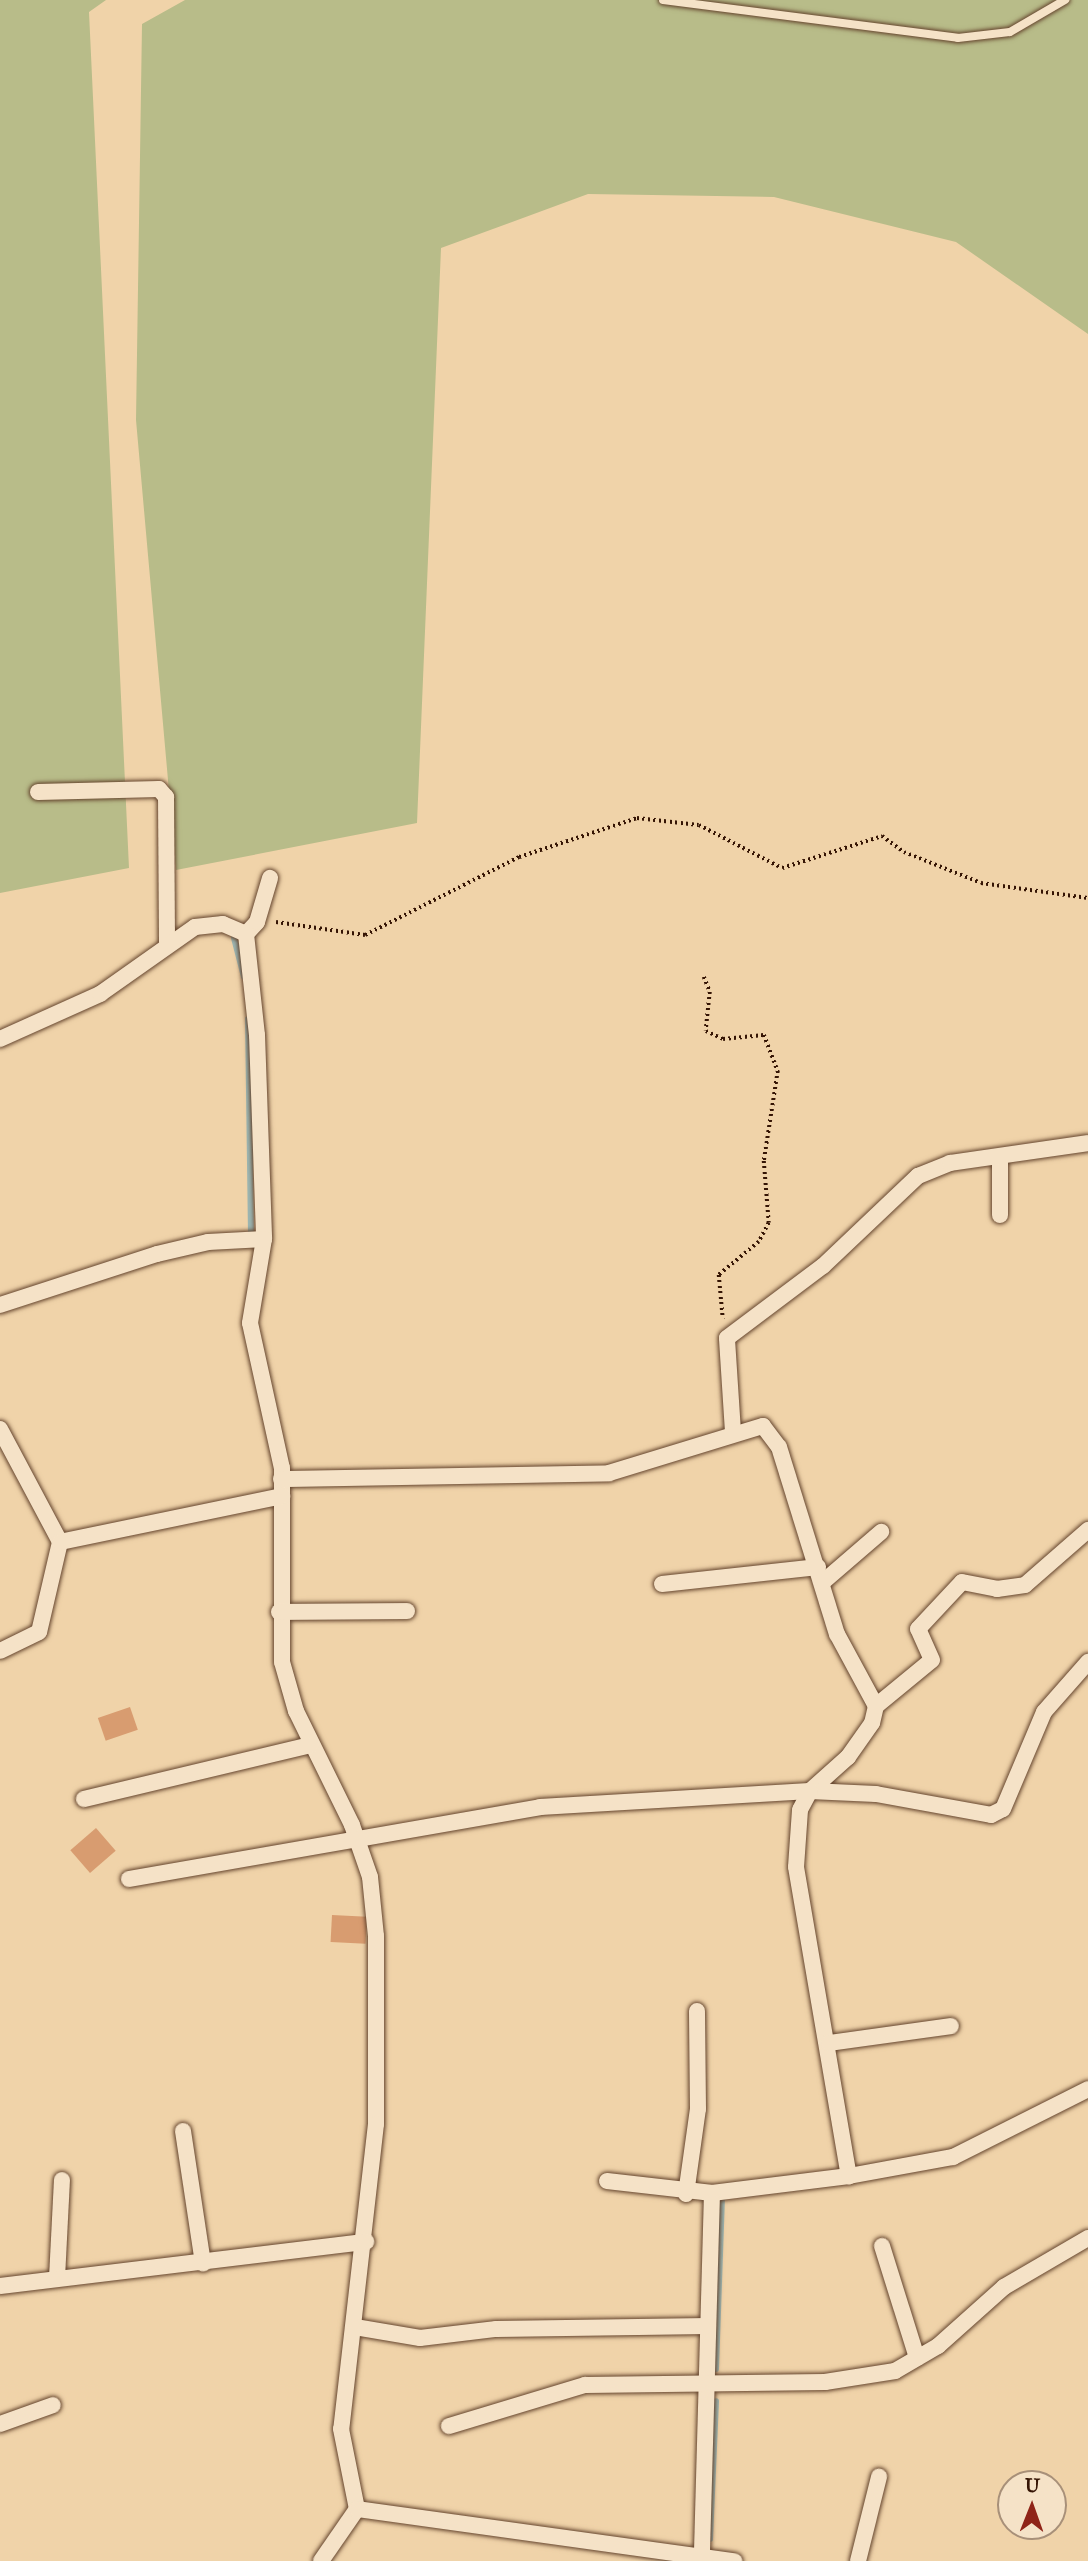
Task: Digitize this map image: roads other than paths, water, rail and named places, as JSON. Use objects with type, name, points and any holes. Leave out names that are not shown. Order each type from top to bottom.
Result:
[{"type":"street","points":[[38,792],[159,789],[166,797],[167,942]]},
{"type":"street","points":[[270,878],[251,928],[264,1240],[250,1323],[281,1487],[279,1612],[282,1662],[311,1745],[357,1839],[370,1877],[376,1936],[374,2148],[366,2242],[341,2429],[357,2509],[321,2561]]},
{"type":"street","points":[[0,1039],[100,994],[167,942],[209,925],[251,928]]},
{"type":"street","points":[[733,1432],[727,1338],[823,1266],[924,1172],[1088,1143]]},
{"type":"street","points":[[1000,1157],[1000,1215]]},
{"type":"street","points":[[0,1305],[157,1254],[208,1242],[264,1240]]},
{"type":"street","points":[[60,1542],[281,1487],[609,1473],[733,1432],[763,1426],[772,1432],[820,1574],[837,1634],[876,1706]]},
{"type":"street","points":[[0,1429],[60,1542],[39,1632],[0,1651]]},
{"type":"street","points":[[849,2176],[829,2043],[796,1867],[800,1810],[810,1791],[848,1756],[876,1706],[932,1660],[918,1629],[962,1582],[997,1589],[1025,1585],[1088,1530]]},
{"type":"street","points":[[662,1584],[820,1574],[881,1532]]},
{"type":"street","points":[[279,1612],[407,1611]]},
{"type":"street","points":[[128,1879],[540,1807],[810,1791],[876,1794],[991,1815],[1003,1809],[1044,1712],[1088,1662]]},
{"type":"street","points":[[84,1800],[311,1745]]},
{"type":"street","points":[[686,2194],[698,2109],[697,2011]]},
{"type":"street","points":[[829,2043],[951,2026]]},
{"type":"street","points":[[607,2181],[686,2194],[712,2193],[849,2176],[953,2157],[1088,2089]]},
{"type":"street","points":[[183,2131],[203,2264]]},
{"type":"street","points":[[57,2278],[62,2180]]},
{"type":"street","points":[[703,2558],[712,2193]]},
{"type":"street","points":[[449,2426],[585,2385],[707,2385],[866,2379],[917,2358],[1004,2287],[1088,2238]]},
{"type":"street","points":[[0,2287],[366,2242]]},
{"type":"street","points":[[882,2246],[917,2358]]},
{"type":"street","points":[[355,2327],[420,2338],[496,2329],[708,2326]]},
{"type":"street","points":[[0,2424],[53,2405]]},
{"type":"street","points":[[858,2561],[879,2477]]},
{"type":"street","points":[[357,2509],[734,2561]]},
{"type":"lane","points":[[663,0],[958,38],[1010,32],[1065,0]]},
{"type":"waterway","points":[[234,938],[244,977]]},
{"type":"waterway","points":[[248,1019],[251,1237]]},
{"type":"waterway","points":[[716,2369],[722,2198]]},
{"type":"waterway","points":[[710,2539],[716,2401]]}]
